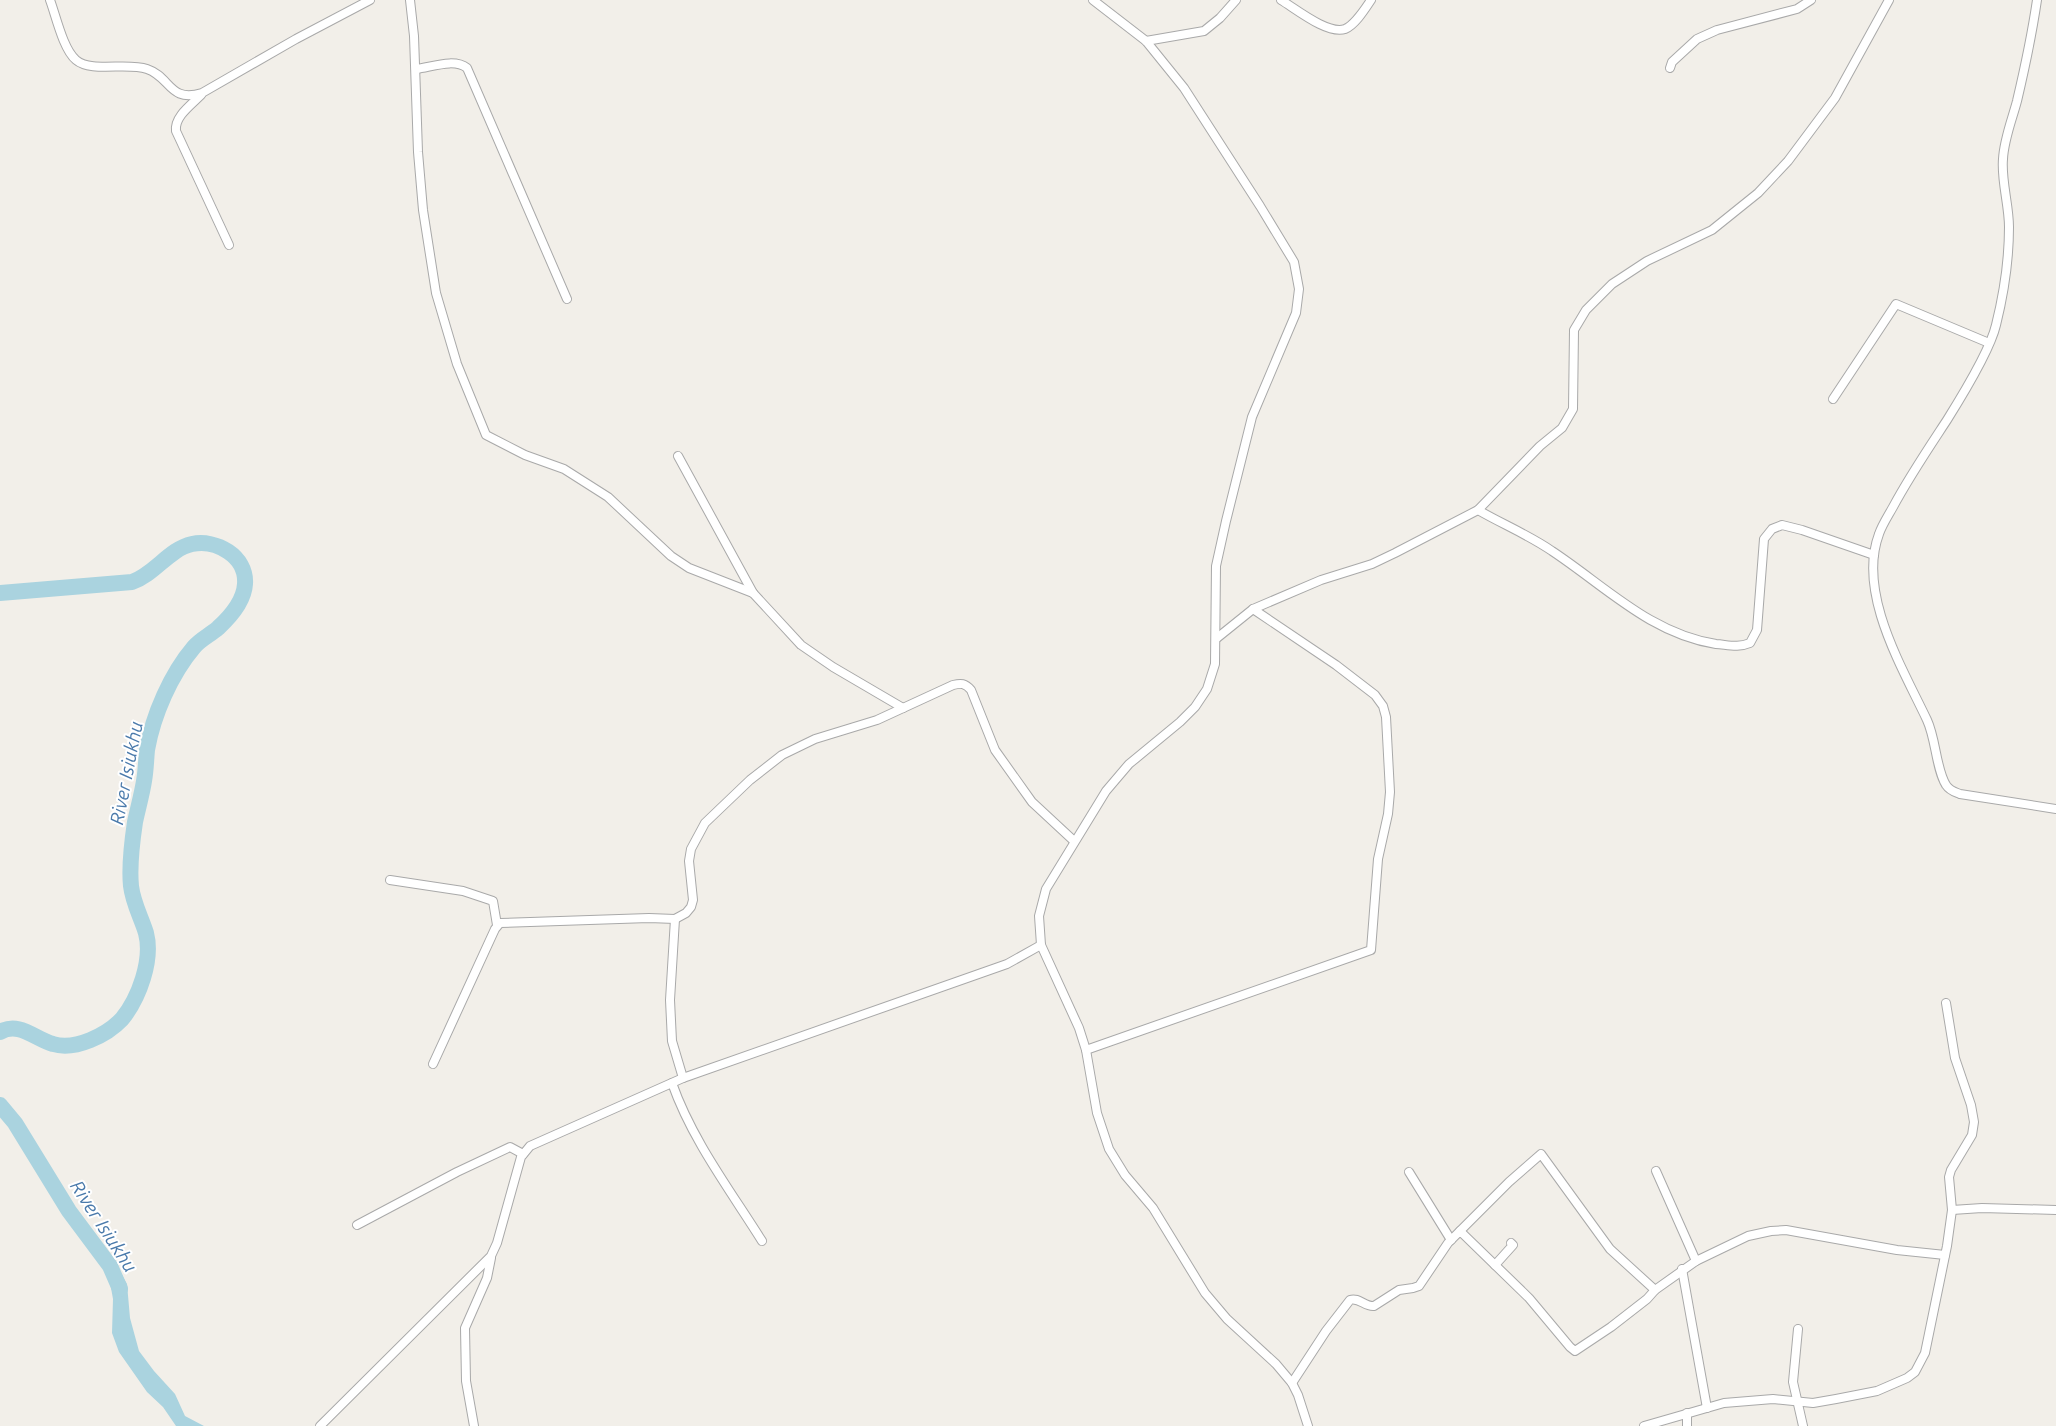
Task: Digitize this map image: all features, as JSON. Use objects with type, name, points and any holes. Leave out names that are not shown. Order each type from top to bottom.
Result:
[{"type":"street","points":[[50,0],[68,50],[76,60],[88,65],[138,66],[149,69],[180,94],[191,96],[202,93],[296,39],[370,0]]},
{"type":"street","points":[[410,0],[416,69],[418,152],[423,210],[436,293],[457,364],[486,435],[524,455],[564,469],[608,497],[671,556],[689,568],[754,593]]},
{"type":"street","points":[[1092,0],[1146,42],[1184,88],[1294,262],[1299,289],[1296,313],[1252,417],[1226,521],[1216,566],[1217,638],[1215,664],[1207,689],[1195,707],[1180,722],[1129,764],[1106,791],[1046,889],[1038,916],[1042,945],[1079,1028],[1086,1050],[1097,1113],[1109,1149],[1125,1175],[1153,1208],[1205,1293],[1227,1319],[1276,1364],[1292,1383],[1308,1426]]},
{"type":"street","points":[[1146,42],[1204,31],[1220,18],[1236,0]]},
{"type":"street","points":[[1281,0],[1334,30],[1345,29],[1358,18],[1371,0]]},
{"type":"street","points":[[1670,68],[1672,62],[1697,39],[1717,30],[1797,9],[1811,0]]},
{"type":"street","points":[[1217,638],[1253,609],[1321,580],[1372,564],[1396,554],[1478,510],[1540,446],[1562,428],[1573,409],[1574,330],[1586,310],[1612,284],[1647,261],[1712,230],[1758,193],[1788,161],[1834,98],[1889,0]]},
{"type":"street","points":[[2037,0],[2028,55],[2005,142],[2002,162],[2009,226],[2006,270],[1996,327],[1952,411],[1905,484],[1879,533],[1872,571],[1883,620],[1930,726],[1946,785],[1952,791],[1960,794],[2056,809]]},
{"type":"street","points":[[416,69],[454,63],[462,64],[467,68],[567,299]]},
{"type":"street","points":[[202,93],[178,119],[175,125],[176,131],[228,245]]},
{"type":"street","points":[[1833,400],[1896,304],[1989,343]]},
{"type":"street","points":[[678,456],[754,593],[801,645],[833,667],[904,708]]},
{"type":"street","points":[[1478,510],[1551,550],[1630,608],[1659,626],[1686,637],[1739,647],[1750,643],[1757,630],[1764,539],[1772,529],[1782,525],[1802,530],[1874,555]]},
{"type":"street","points":[[1086,1050],[1371,950],[1378,859],[1388,814],[1390,792],[1386,717],[1383,706],[1375,695],[1336,665],[1253,609]]},
{"type":"street","points":[[497,925],[510,921],[675,919],[691,907],[693,900],[689,860],[691,849],[705,823],[750,780],[782,756],[815,739],[877,720],[959,683],[966,684],[971,690],[995,750],[1032,802],[1074,841]]},
{"type":"street","points":[[390,880],[463,891],[492,901],[497,925],[433,1064]]},
{"type":"street","points":[[675,919],[670,1000],[672,1041],[683,1078]]},
{"type":"street","points":[[474,1426],[466,1380],[465,1328],[487,1278],[491,1256],[497,1243],[523,1154],[530,1146],[683,1078],[1006,964],[1042,945]]},
{"type":"street","points":[[1644,1426],[1724,1403],[1773,1399],[1796,1403],[1813,1403],[1877,1390],[1906,1378],[1915,1372],[1924,1353],[1945,1255],[1952,1210],[1950,1170],[1972,1136],[1974,1122],[1971,1105],[1955,1058],[1946,1002]]},
{"type":"street","points":[[672,1084],[681,1109],[693,1132],[762,1241]]},
{"type":"street","points":[[356,1225],[457,1172],[510,1147],[523,1154]]},
{"type":"street","points":[[1292,1383],[1326,1331],[1350,1300],[1356,1299],[1374,1306],[1399,1290],[1419,1286],[1451,1240],[1541,1154],[1610,1249],[1655,1290]]},
{"type":"street","points":[[1656,1171],[1696,1261]]},
{"type":"street","points":[[1410,1172],[1451,1240]]},
{"type":"street","points":[[1952,1210],[1982,1208],[2056,1210]]},
{"type":"street","points":[[1460,1231],[1529,1298],[1563,1340],[1575,1351],[1611,1327],[1682,1269],[1748,1236],[1771,1230],[1786,1230],[1897,1250],[1945,1255]]},
{"type":"street","points":[[1495,1265],[1513,1244],[1511,1243]]},
{"type":"street","points":[[320,1426],[491,1256]]},
{"type":"street","points":[[1682,1269],[1707,1408]]},
{"type":"street","points":[[1798,1329],[1793,1382],[1796,1403],[1803,1426]]},
{"type":"street","points":[[1687,1413],[1687,1426]]},
{"type":"water","points":[[117,1266],[127,1284],[130,1318],[139,1351],[175,1394],[185,1416],[204,1426],[176,1426],[163,1407],[147,1392],[119,1352],[112,1333],[113,1299],[108,1271]]},
{"type":"waterway","name":"River Isiukhu","points":[[0,593],[132,582],[148,573],[176,551],[192,544],[201,543],[220,547],[235,558],[241,565],[245,584],[242,596],[232,614],[218,628],[197,644],[178,670],[158,709],[150,737],[143,786],[135,822],[130,878],[135,904],[148,944],[146,967],[134,1000],[116,1025],[99,1036],[81,1043],[62,1046],[46,1042],[20,1030],[7,1029],[0,1032]]},
{"type":"waterway","name":"River Isiukhu","points":[[0,1105],[15,1123],[69,1211],[110,1266],[120,1289]]}]
